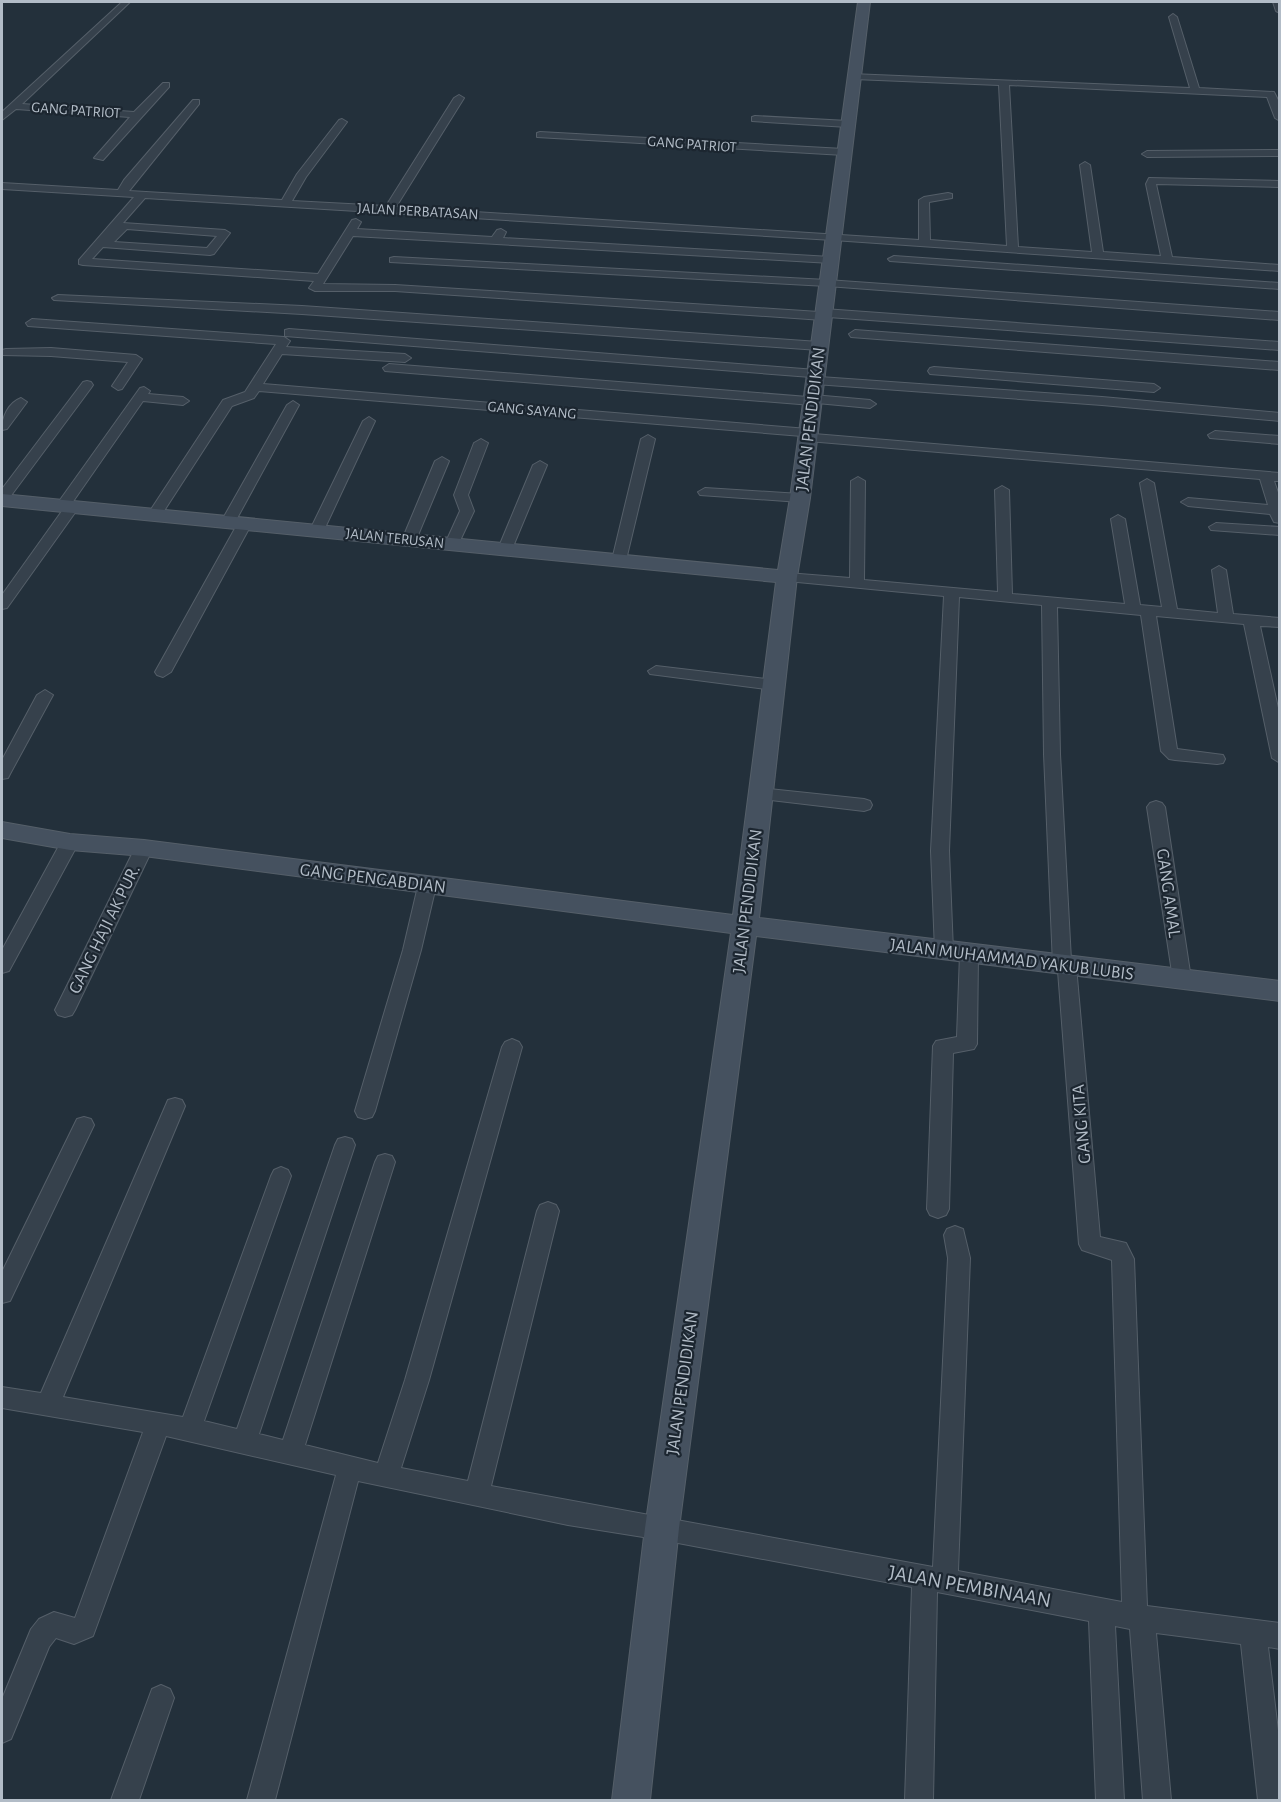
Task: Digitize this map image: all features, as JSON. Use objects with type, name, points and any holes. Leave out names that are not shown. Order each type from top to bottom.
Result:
[{"type":"main road","name":"JALAN PENDIDIKAN","points":[[631,1800],[662,1528],[745,925],[774,685],[864,2]]},
{"type":"main road","name":"JALAN TERUSAN","points":[[2,499],[788,577]]},
{"type":"main road","name":"GANG PENGABDIAN","points":[[2,830],[70,842],[144,848],[745,925]]},
{"type":"main road","name":"JALAN MUHAMMAD YAKUB LUBIS","points":[[745,925],[956,953],[1280,991]]},
{"type":"street","points":[[2,117],[126,2]]},
{"type":"street","points":[[1277,2],[1280,10]]},
{"type":"street","points":[[1173,16],[1195,90]]},
{"type":"street","points":[[854,76],[1271,94],[1278,106],[1280,118]]},
{"type":"street","points":[[1004,82],[1013,249]]},
{"type":"street","points":[[99,158],[166,85]]},
{"type":"street","points":[[389,210],[459,98]]},
{"type":"street","points":[[122,193],[128,182],[196,102]]},
{"type":"street","name":"GANG PATRIOT","points":[[14,106],[137,114]]},
{"type":"street","points":[[755,119],[848,124]]},
{"type":"street","points":[[285,203],[301,176],[342,122]]},
{"type":"street","name":"GANG PATRIOT","points":[[540,135],[844,152]]},
{"type":"street","points":[[1146,153],[1280,153]]},
{"type":"street","points":[[1085,165],[1098,255]]},
{"type":"street","points":[[1167,260],[1151,184],[1153,180],[1280,184]]},
{"type":"street","name":"JALAN PERBATASAN","points":[[2,186],[834,237],[1280,268]]},
{"type":"street","points":[[142,195],[84,258],[83,262],[396,288],[824,314],[1280,346]]},
{"type":"street","points":[[924,243],[924,200],[948,196]]},
{"type":"street","points":[[156,514],[227,403],[250,395],[256,387],[348,232],[365,208]]},
{"type":"street","points":[[496,241],[507,217]]},
{"type":"street","points":[[92,263],[107,245],[124,226],[225,232],[210,252],[107,245]]},
{"type":"street","points":[[348,232],[831,260]]},
{"type":"street","points":[[394,260],[827,283],[1280,316]]},
{"type":"street","points":[[894,260],[1280,286]]},
{"type":"street","points":[[58,298],[302,310],[819,346]]},
{"type":"street","points":[[32,323],[816,377],[968,392],[1280,417]]},
{"type":"street","points":[[855,334],[1280,366]]},
{"type":"street","points":[[284,341],[426,361],[422,370]]},
{"type":"street","points":[[4,356],[15,342]]},
{"type":"street","points":[[4,356],[51,352],[136,359],[118,386]]},
{"type":"street","points":[[389,368],[870,404]]},
{"type":"street","points":[[934,371],[1154,388]]},
{"type":"street","points":[[968,392],[969,373]]},
{"type":"street","points":[[2,499],[87,385]]},
{"type":"street","name":"GANG SAYANG","points":[[256,387],[1273,476]]},
{"type":"street","points":[[2,605],[142,394],[183,401]]},
{"type":"street","points":[[2,426],[21,402]]},
{"type":"street","points":[[163,672],[293,405]]},
{"type":"street","points":[[317,530],[369,420]]},
{"type":"street","points":[[1215,435],[1280,440]]},
{"type":"street","points":[[619,560],[648,439]]},
{"type":"street","points":[[452,544],[467,512],[461,495],[481,443]]},
{"type":"street","points":[[409,540],[442,460]]},
{"type":"street","points":[[505,549],[540,465]]},
{"type":"street","points":[[1188,502],[1278,516],[1273,476]]},
{"type":"street","points":[[856,583],[858,481]]},
{"type":"street","points":[[1147,483],[1170,612]]},
{"type":"street","points":[[1002,490],[1005,597]]},
{"type":"street","points":[[705,492],[800,498]]},
{"type":"street","points":[[1118,519],[1141,610],[1169,751],[1174,755],[1217,759]]},
{"type":"street","points":[[1216,527],[1280,531]]},
{"type":"street","points":[[1219,570],[1226,618]]},
{"type":"street","points":[[788,577],[1280,623]]},
{"type":"street","points":[[938,1209],[943,1046],[967,1044],[940,851],[952,591]]},
{"type":"street","points":[[1049,601],[1052,754],[1065,965]]},
{"type":"street","points":[[1251,620],[1280,758]]},
{"type":"street","points":[[656,671],[774,685]]},
{"type":"street","points":[[2,774],[45,695]]},
{"type":"street","points":[[760,794],[864,805]]},
{"type":"street","name":"GANG AMAL","points":[[1156,807],[1182,979]]},
{"type":"street","points":[[2,966],[70,842]]},
{"type":"street","name":"GANG HAJI AK PUR.","points":[[65,1010],[144,848]]},
{"type":"street","points":[[365,1111],[412,951],[420,885]]},
{"type":"street","name":"GANG KITA","points":[[1065,965],[1090,1244],[1118,1250],[1123,1258],[1139,1617]]},
{"type":"street","points":[[386,1476],[417,1380],[512,1047]]},
{"type":"street","points":[[48,1405],[175,1106]]},
{"type":"street","points":[[2,1294],[84,1125]]},
{"type":"street","points":[[245,1441],[345,1145]]},
{"type":"street","points":[[291,1452],[385,1162]]},
{"type":"street","points":[[190,1429],[281,1176]]},
{"type":"street","points":[[477,1493],[548,1211]]},
{"type":"street","points":[[919,1800],[959,1258],[955,1235]]},
{"type":"street","name":"JALAN PEMBINAAN","points":[[2,1397],[190,1429],[386,1476],[568,1513],[662,1528],[1139,1617],[1280,1636]]},
{"type":"street","points":[[2,1730],[40,1638],[48,1628],[54,1625],[75,1631],[81,1630],[84,1626],[158,1424]]},
{"type":"street","points":[[261,1800],[350,1466]]},
{"type":"street","points":[[1101,1610],[1110,1800]]},
{"type":"street","points":[[1139,1617],[1157,1800]]},
{"type":"street","points":[[1253,1632],[1272,1800]]},
{"type":"street","points":[[125,1800],[161,1698]]}]
